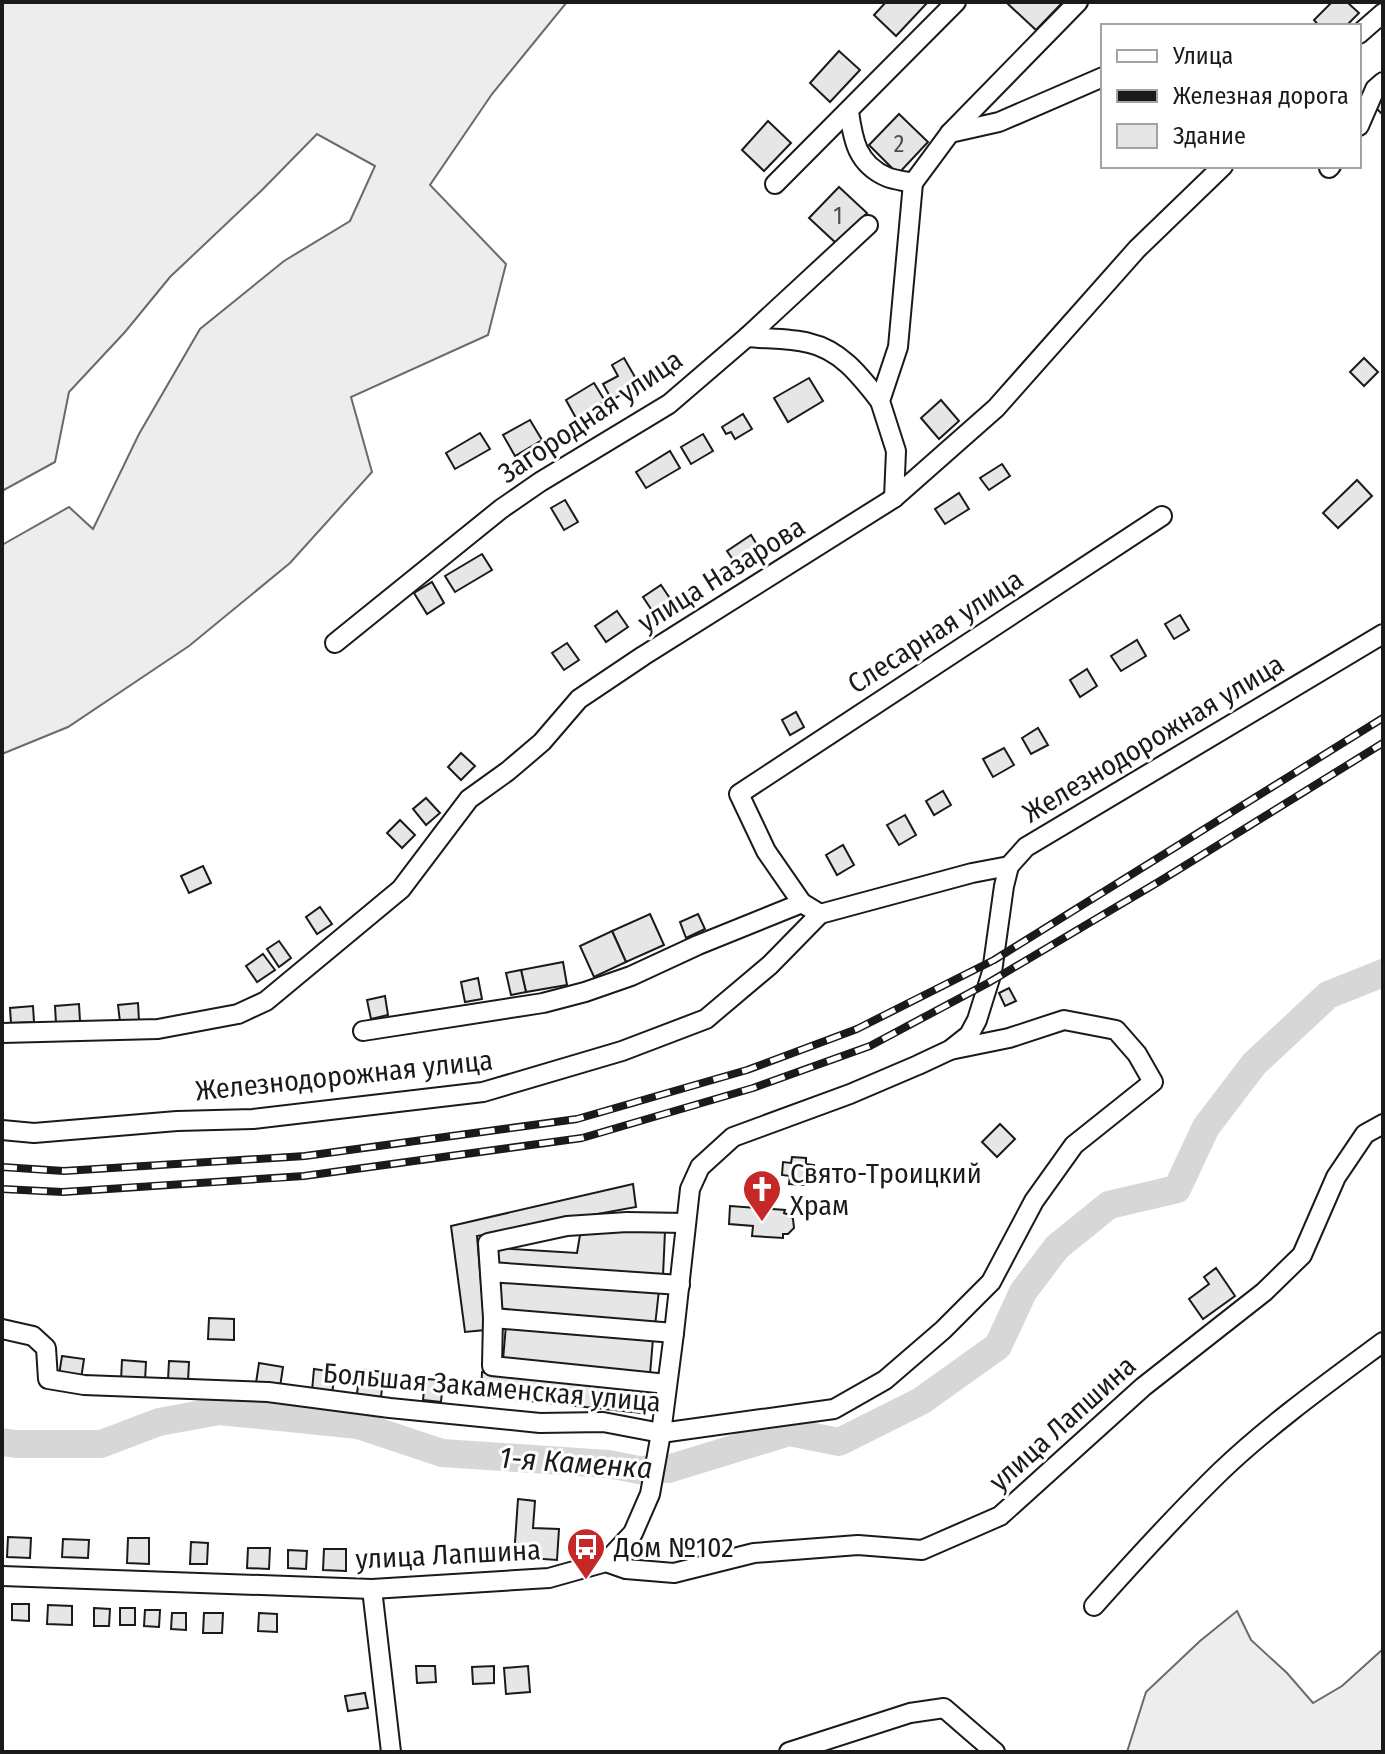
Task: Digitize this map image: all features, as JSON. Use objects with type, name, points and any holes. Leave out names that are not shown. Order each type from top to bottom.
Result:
[{"type":"street","points":[[775,184],[956,2]]},
{"type":"street","points":[[880,401],[898,347],[913,183],[950,133],[1078,2]]},
{"type":"street","points":[[1361,32],[1383,13]]},
{"type":"street","points":[[950,133],[999,122],[1101,78]]},
{"type":"street","points":[[1361,121],[1375,89],[1383,82]]},
{"type":"street","points":[[849,112],[853,143],[866,163],[887,177],[913,183]]},
{"type":"street","name":"улица Назарова","points":[[2,1033],[158,1029],[238,1014],[266,1001],[401,889],[469,799],[542,742],[579,699],[894,498],[996,408],[1137,249],[1221,168]]},
{"type":"street","name":"Загородная улица","points":[[335,643],[501,509],[669,404],[868,225]]},
{"type":"street","points":[[747,337],[810,343],[835,354],[855,369],[880,401],[896,451],[894,498]]},
{"type":"street","name":"Слесарная улица","points":[[802,903],[766,851],[739,794],[1162,516]]},
{"type":"street","name":"Железнодорожная улица","points":[[1009,866],[1026,847],[1383,634]]},
{"type":"street","points":[[363,1031],[543,1003],[631,976],[802,903],[820,914],[1009,866],[992,972],[969,1035],[950,1050],[850,1094],[733,1137],[700,1167],[690,1189],[661,1433],[650,1494],[633,1533],[606,1562]]},
{"type":"street","name":"Железнодорожная улица","points":[[2,1130],[34,1133],[177,1121],[253,1119],[483,1092],[622,1051],[706,1019],[770,965],[820,914]]},
{"type":"street","name":"Большая Закаменская улица","points":[[2,1329],[33,1336],[46,1348],[48,1379],[84,1385],[268,1392],[540,1423],[603,1422],[661,1433],[834,1409],[885,1380],[943,1330],[991,1282],[1034,1201],[1074,1145],[1153,1082],[1137,1054],[1116,1030],[1064,1020],[1009,1038],[950,1050]]},
{"type":"street","name":"улица Лапшина","points":[[2,1576],[372,1589],[549,1578],[606,1562],[626,1569],[674,1573],[754,1553],[858,1545],[922,1550],[1000,1516],[1143,1387],[1264,1292],[1302,1255],[1336,1177],[1365,1134],[1383,1124]]},
{"type":"street","points":[[667,1384],[492,1366],[493,1318],[488,1243],[567,1226],[627,1222],[686,1223]]},
{"type":"street","points":[[490,1272],[680,1285]]},
{"type":"street","points":[[493,1318],[674,1333]]},
{"type":"street","points":[[1094,1606],[1156,1537],[1223,1470],[1307,1398],[1383,1342]]},
{"type":"street","points":[[372,1589],[391,1752]]},
{"type":"street","points":[[789,1752],[910,1713],[944,1708],[995,1752]]},
{"type":"shaded area","points":[[2,2],[567,2],[492,94],[430,185],[506,264],[488,335],[351,397],[372,472],[290,563],[189,646],[68,727],[2,754],[2,545],[69,507],[93,529],[139,434],[200,329],[284,261],[350,221],[375,166],[317,134],[170,277],[125,332],[69,392],[55,462],[2,491]]},
{"type":"shaded area","points":[[1237,1611],[1251,1640],[1287,1673],[1313,1703],[1342,1686],[1383,1649],[1383,1752],[1127,1752],[1146,1692]]},
{"type":"building","points":[[886,2],[927,3],[896,36],[874,15]]},
{"type":"building","points":[[1009,2],[1063,2],[1036,30]]},
{"type":"building","points":[[1332,2],[1347,2],[1359,13],[1348,24],[1317,24],[1314,20]]},
{"type":"building","points":[[839,51],[860,70],[830,102],[810,83]]},
{"type":"building","points":[[1383,93],[1383,115],[1372,104]]},
{"type":"building","points":[[899,114],[928,142],[898,174],[869,145]]},
{"type":"building","points":[[768,121],[791,143],[764,171],[742,150]]},
{"type":"building","points":[[839,187],[867,213],[837,244],[809,218]]},
{"type":"building","points":[[624,358],[639,384],[612,400],[603,384],[618,376],[612,365]]},
{"type":"building","points":[[1364,358],[1378,372],[1364,386],[1350,372]]},
{"type":"building","points":[[809,378],[823,401],[788,422],[774,398]]},
{"type":"building","points":[[594,383],[605,401],[576,418],[566,400]]},
{"type":"building","points":[[941,400],[959,421],[939,439],[921,418]]},
{"type":"building","points":[[743,414],[752,429],[735,439],[731,432],[726,434],[722,427]]},
{"type":"building","points":[[530,420],[542,440],[515,456],[503,435]]},
{"type":"building","points":[[480,433],[490,449],[455,469],[446,453]]},
{"type":"building","points":[[703,434],[713,451],[691,464],[681,447]]},
{"type":"building","points":[[670,451],[680,468],[646,488],[636,472]]},
{"type":"building","points":[[1002,464],[1010,476],[989,490],[980,478]]},
{"type":"building","points":[[1357,480],[1372,496],[1338,528],[1323,513]]},
{"type":"building","points":[[959,493],[969,509],[945,524],[935,509]]},
{"type":"building","points":[[565,500],[578,522],[564,530],[551,508]]},
{"type":"building","points":[[751,535],[759,548],[736,564],[727,551]]},
{"type":"building","points":[[482,554],[492,570],[455,592],[445,576]]},
{"type":"building","points":[[432,582],[444,603],[427,614],[414,593]]},
{"type":"building","points":[[661,585],[673,603],[655,615],[643,597]]},
{"type":"building","points":[[617,611],[628,627],[606,642],[595,626]]},
{"type":"building","points":[[1180,615],[1189,630],[1174,639],[1165,624]]},
{"type":"building","points":[[1137,640],[1146,656],[1121,671],[1111,656]]},
{"type":"building","points":[[567,643],[579,660],[564,670],[552,653]]},
{"type":"building","points":[[1087,669],[1097,686],[1080,697],[1070,680]]},
{"type":"building","points":[[796,712],[804,727],[790,735],[782,720]]},
{"type":"building","points":[[1038,728],[1048,745],[1031,754],[1022,738]]},
{"type":"building","points":[[1004,748],[1014,765],[993,777],[983,759]]},
{"type":"building","points":[[461,753],[475,766],[461,780],[448,767]]},
{"type":"building","points":[[943,791],[951,805],[934,815],[926,801]]},
{"type":"building","points":[[426,798],[440,813],[426,825],[413,809]]},
{"type":"building","points":[[905,815],[916,835],[899,845],[887,825]]},
{"type":"building","points":[[400,820],[415,835],[402,848],[387,833]]},
{"type":"building","points":[[843,845],[854,865],[837,875],[826,855]]},
{"type":"building","points":[[203,866],[211,883],[189,893],[181,876]]},
{"type":"building","points":[[320,907],[332,924],[317,934],[306,917]]},
{"type":"building","points":[[650,914],[664,945],[626,962],[612,931]]},
{"type":"building","points":[[698,914],[705,929],[686,938],[680,922]]},
{"type":"building","points":[[612,931],[626,962],[594,977],[580,946]]},
{"type":"building","points":[[279,941],[291,958],[279,967],[267,949]]},
{"type":"building","points":[[263,954],[275,970],[257,982],[246,966]]},
{"type":"building","points":[[563,962],[567,985],[526,992],[521,970]]},
{"type":"building","points":[[521,970],[526,992],[511,995],[506,973]]},
{"type":"building","points":[[478,978],[482,999],[465,1002],[461,982]]},
{"type":"building","points":[[1009,988],[1016,1001],[1005,1006],[999,993]]},
{"type":"building","points":[[385,996],[388,1015],[371,1019],[367,1000]]},
{"type":"building","points":[[138,1003],[139,1021],[120,1022],[118,1005]]},
{"type":"building","points":[[79,1004],[80,1021],[56,1023],[55,1006]]},
{"type":"building","points":[[33,1006],[34,1022],[11,1023],[10,1008]]},
{"type":"building","points":[[1000,1124],[1015,1139],[997,1157],[982,1142]]},
{"type":"building","points":[[792,1157],[806,1158],[806,1164],[814,1165],[812,1178],[804,1177],[804,1185],[789,1184],[790,1176],[782,1175],[783,1162],[791,1163]]},
{"type":"building","points":[[633,1184],[636,1207],[477,1236],[485,1330],[465,1332],[451,1226]]},
{"type":"building","name":"Свято-Троицкий Храм","points":[[730,1206],[785,1210],[784,1213],[793,1219],[794,1228],[783,1234],[783,1238],[752,1236],[753,1226],[729,1224]]},
{"type":"building","points":[[581,1229],[665,1231],[663,1276],[500,1266],[496,1248],[577,1253]]},
{"type":"building","points":[[1216,1268],[1235,1296],[1203,1319],[1189,1299],[1209,1284],[1204,1277]]},
{"type":"building","points":[[501,1280],[659,1290],[655,1326],[500,1312]]},
{"type":"building","points":[[209,1318],[234,1319],[234,1340],[208,1339]]},
{"type":"building","points":[[506,1325],[653,1339],[650,1374],[503,1360]]},
{"type":"building","points":[[62,1356],[84,1359],[81,1379],[59,1375]]},
{"type":"building","points":[[122,1360],[146,1362],[145,1381],[121,1380]]},
{"type":"building","points":[[169,1361],[189,1362],[188,1381],[168,1380]]},
{"type":"building","points":[[259,1363],[283,1367],[280,1387],[256,1383]]},
{"type":"building","points":[[314,1369],[335,1372],[332,1394],[312,1391]]},
{"type":"building","points":[[360,1369],[384,1372],[381,1397],[357,1394]]},
{"type":"building","points":[[482,1372],[642,1390],[641,1413],[481,1396]]},
{"type":"building","points":[[425,1379],[443,1380],[441,1402],[423,1400]]},
{"type":"building","points":[[518,1499],[535,1501],[533,1528],[559,1529],[557,1560],[514,1557]]},
{"type":"building","points":[[8,1537],[31,1538],[30,1558],[7,1557]]},
{"type":"building","points":[[128,1538],[149,1538],[149,1564],[127,1563]]},
{"type":"building","points":[[63,1539],[89,1540],[88,1558],[62,1557]]},
{"type":"building","points":[[191,1542],[208,1543],[207,1564],[190,1564]]},
{"type":"building","points":[[248,1548],[270,1548],[269,1569],[247,1568]]},
{"type":"building","points":[[324,1549],[346,1549],[346,1571],[323,1570]]},
{"type":"building","points":[[288,1550],[307,1551],[306,1569],[288,1568]]},
{"type":"building","points":[[12,1604],[29,1604],[29,1621],[12,1620]]},
{"type":"building","points":[[48,1605],[72,1606],[72,1625],[47,1624]]},
{"type":"building","points":[[94,1608],[110,1609],[109,1626],[94,1626]]},
{"type":"building","points":[[120,1608],[135,1608],[135,1625],[120,1625]]},
{"type":"building","points":[[145,1610],[160,1610],[159,1627],[144,1626]]},
{"type":"building","points":[[172,1613],[186,1613],[186,1630],[171,1629]]},
{"type":"building","points":[[204,1613],[223,1613],[222,1633],[203,1633]]},
{"type":"building","points":[[259,1613],[277,1614],[277,1632],[258,1631]]},
{"type":"building","points":[[416,1666],[435,1666],[436,1682],[417,1683]]},
{"type":"building","points":[[494,1666],[494,1683],[473,1684],[472,1667]]},
{"type":"building","points":[[528,1666],[530,1692],[506,1694],[504,1668]]},
{"type":"building","points":[[365,1693],[368,1708],[348,1711],[345,1696]]},
{"type":"waterway","name":"1-я Каменка","points":[[2,1442],[101,1444],[159,1422],[219,1411],[358,1425],[442,1453],[608,1464],[639,1470],[668,1469],[789,1432],[839,1442],[921,1401],[998,1346],[1023,1292],[1057,1247],[1109,1205],[1177,1189],[1206,1127],[1254,1064],[1328,995],[1383,973]]},
{"type":"railway","points":[[2,1167],[64,1171],[305,1156],[577,1119],[747,1070],[857,1029],[994,960],[1383,718]]},
{"type":"railway","points":[[2,1189],[63,1192],[304,1176],[582,1138],[753,1088],[870,1046],[988,983],[1383,743]]},
{"type":"place","name":"Свято-Троицкий Храм","points":[[762,1223]]},
{"type":"place","name":"Дом №102","points":[[586,1581]]}]
